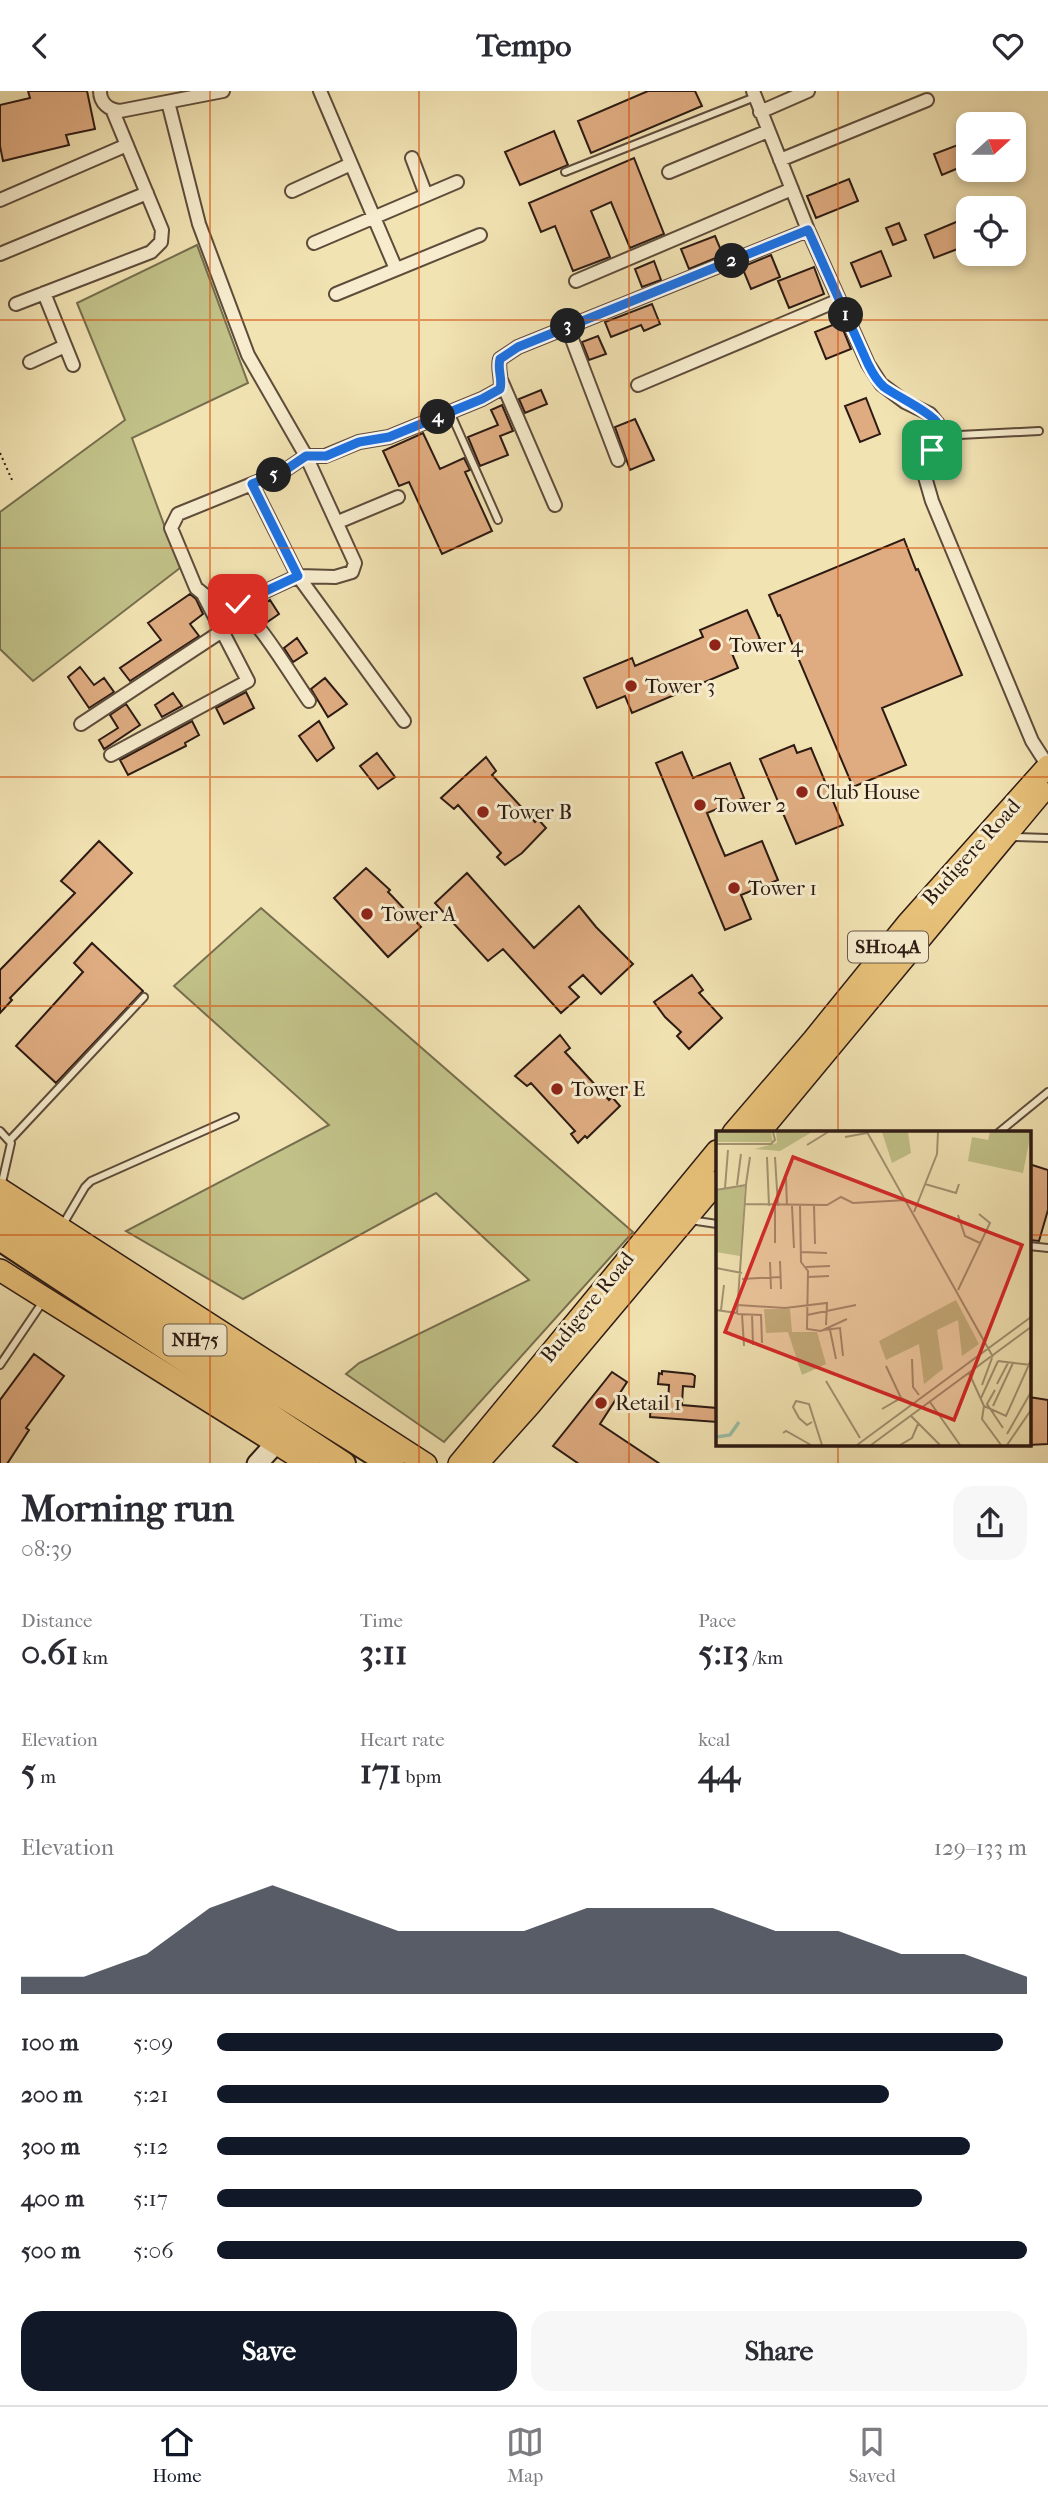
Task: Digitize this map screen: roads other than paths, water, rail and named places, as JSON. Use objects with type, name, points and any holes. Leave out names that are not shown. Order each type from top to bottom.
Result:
[{"type":"highway","name":"NH75","points":[[0,1213],[183,1333],[390,1463]]},
{"type":"highway","name":"NH75","points":[[0,1238],[341,1463]]},
{"type":"main road","name":"Budigere Road","points":[[735,1131],[813,1040],[906,924],[1048,766]]},
{"type":"main road","name":"Budigere Road","points":[[761,1131],[1048,785]]},
{"type":"main road","name":"Budigere Road","points":[[459,1463],[716,1152]]},
{"type":"main road","name":"Budigere Road","points":[[478,1463],[716,1183]]},
{"type":"main road","points":[[0,1189],[424,1463]]},
{"type":"main road","points":[[0,1270],[307,1463]]},
{"type":"street","points":[[100,91],[101,100],[112,109],[120,111],[223,91]]},
{"type":"street","points":[[320,91],[396,269]]},
{"type":"street","points":[[761,112],[808,91]]},
{"type":"street","points":[[754,94],[808,230],[868,364],[881,384],[905,402],[930,414],[938,424],[940,436],[923,470],[932,501],[1032,741],[1048,766]]},
{"type":"street","points":[[780,160],[928,100]]},
{"type":"street","points":[[167,102],[200,224],[239,333],[248,355],[306,456],[355,563],[352,572],[335,577],[298,576],[238,604]]},
{"type":"street","points":[[16,305],[151,251],[160,242],[162,230],[112,109]]},
{"type":"street","points":[[670,171],[768,131]]},
{"type":"street","points":[[0,200],[127,145]]},
{"type":"street","points":[[412,158],[426,195]]},
{"type":"street","points":[[292,191],[351,164]]},
{"type":"street","points":[[314,243],[457,182]]},
{"type":"street","points":[[576,281],[792,189]]},
{"type":"street","points":[[0,254],[147,193]]},
{"type":"street","points":[[309,701],[251,618],[238,604],[230,599],[212,601],[196,588],[171,528],[178,514],[284,471],[306,456],[326,456],[359,442],[389,437],[497,392],[501,386],[498,363],[503,355],[536,338],[808,230]]},
{"type":"street","points":[[336,294],[480,235]]},
{"type":"street","points":[[44,293],[73,365]]},
{"type":"street","points":[[638,385],[839,300]]},
{"type":"street","points":[[568,326],[618,460]]},
{"type":"street","points":[[30,362],[65,346]]},
{"type":"street","points":[[500,376],[555,505]]},
{"type":"street","points":[[252,484],[298,576],[404,721]]},
{"type":"street","points":[[338,522],[398,498]]},
{"type":"street","points":[[111,755],[248,681],[204,596]]},
{"type":"street","points":[[82,724],[222,631]]},
{"type":"street","points":[[258,1463],[276,1443]]},
{"type":"lane","points":[[565,172],[754,94]]},
{"type":"lane","points":[[450,412],[498,520]]},
{"type":"lane","points":[[940,436],[1040,431]]},
{"type":"lane","points":[[1004,837],[1048,838]]},
{"type":"lane","points":[[10,1140],[144,997]]},
{"type":"lane","points":[[1000,1131],[1048,1092]]},
{"type":"lane","points":[[61,1228],[91,1181],[235,1117]]},
{"type":"lane","points":[[0,1131],[11,1143],[0,1189]]},
{"type":"lane","points":[[685,1220],[716,1224]]},
{"type":"lane","points":[[1030,1247],[1048,1248]]},
{"type":"lane","points":[[0,1365],[45,1299]]},
{"type":"place","name":"Tower 4","points":[[715,645]]},
{"type":"place","name":"Tower 3","points":[[631,686]]},
{"type":"place","name":"Club House","points":[[802,792]]},
{"type":"place","name":"Tower 2","points":[[700,805]]},
{"type":"place","name":"Tower B","points":[[483,812]]},
{"type":"place","name":"Tower 1","points":[[734,888]]},
{"type":"place","name":"Tower A","points":[[367,914]]},
{"type":"place","name":"Tower E","points":[[557,1089]]},
{"type":"place","name":"Retail 1","points":[[601,1403]]}]
